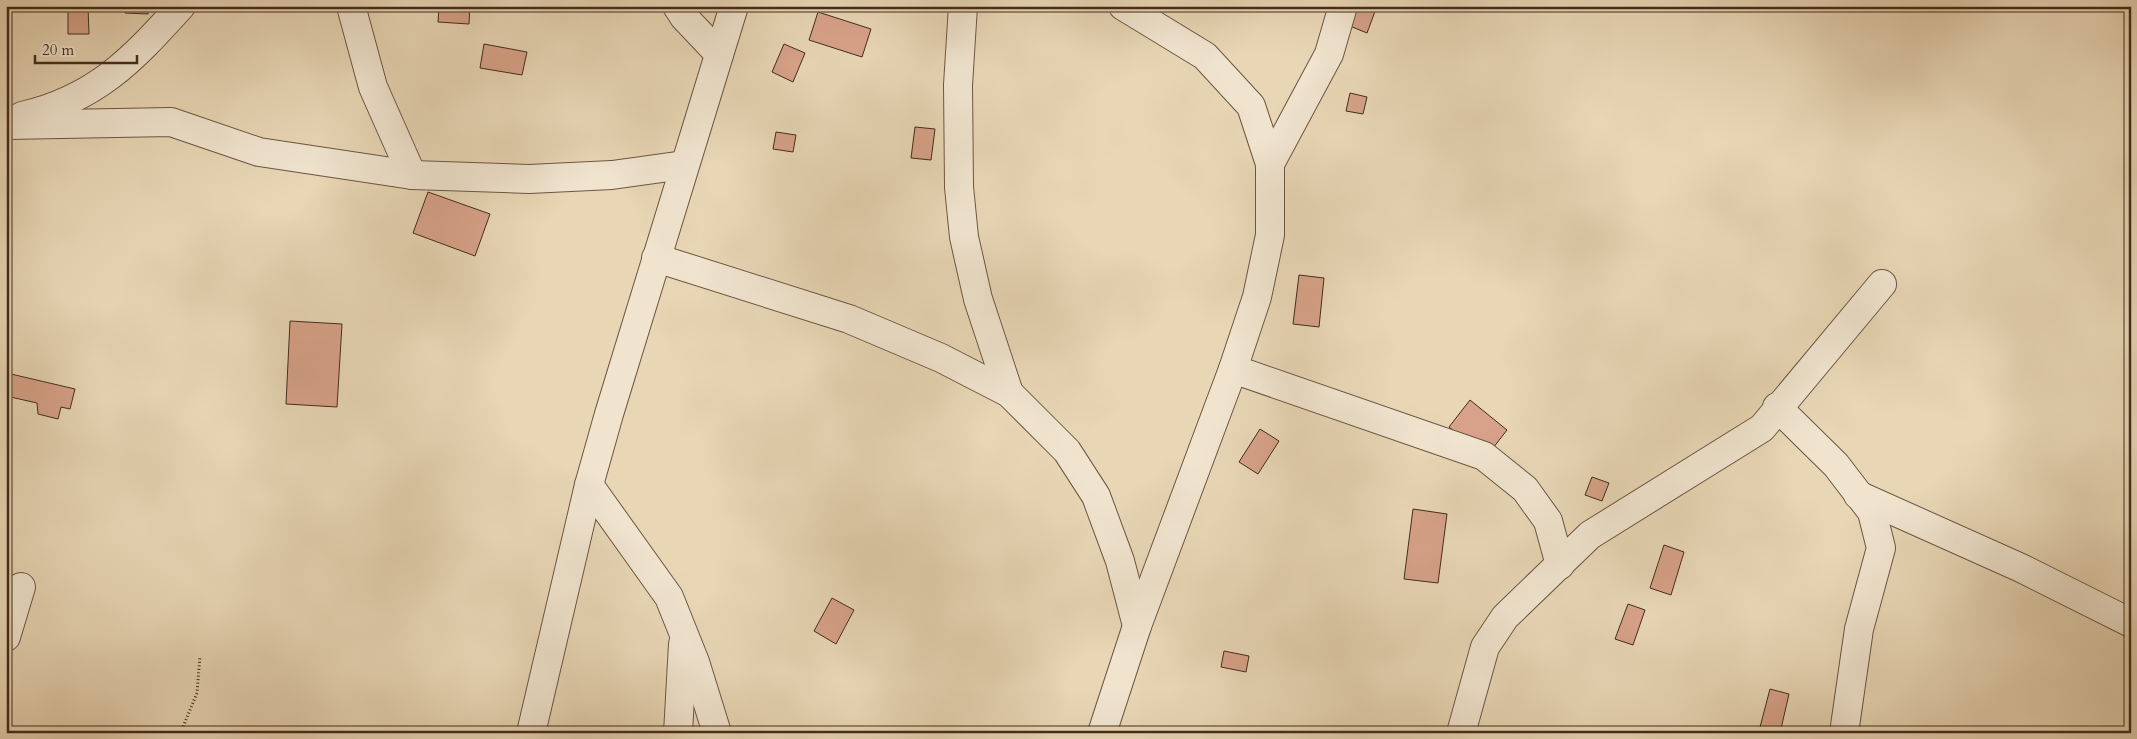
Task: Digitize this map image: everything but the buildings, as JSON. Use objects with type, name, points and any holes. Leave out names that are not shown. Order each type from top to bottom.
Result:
[{"type":"street","points":[[6,119],[49,110],[94,89],[142,49],[181,6]]},
{"type":"street","points":[[351,6],[374,87],[412,175]]},
{"type":"street","points":[[677,6],[684,17],[719,54]]},
{"type":"street","points":[[531,733],[589,485],[656,258],[734,6]]},
{"type":"street","points":[[963,6],[960,40],[959,187],[964,237],[978,299],[1009,393]]},
{"type":"street","points":[[1102,733],[1137,626],[1233,369],[1257,297],[1270,235],[1270,164],[1251,106],[1205,56],[1123,6]]},
{"type":"street","points":[[1270,164],[1329,54],[1344,6]]},
{"type":"street","points":[[6,125],[171,122],[259,152],[412,175],[529,179],[612,175],[684,166]]},
{"type":"street","points":[[656,258],[849,319],[941,358],[1009,393],[1067,451],[1096,496],[1120,561],[1137,626]]},
{"type":"street","points":[[1461,733],[1485,647],[1505,617],[1590,535],[1762,428],[1777,407],[1882,284]]},
{"type":"street","points":[[1233,369],[1484,456],[1525,489],[1548,521],[1560,565]]},
{"type":"street","points":[[1777,407],[1836,465],[1872,512],[1881,548],[1859,629],[1844,733]]},
{"type":"street","points":[[589,485],[669,597],[684,634],[717,733]]},
{"type":"street","points":[[1858,495],[2021,568],[2131,623]]},
{"type":"street","points":[[6,637],[21,587]]},
{"type":"street","points":[[678,733],[684,634]]},
{"type":"path","points":[[171,733],[183,727],[197,693],[200,656]]}]
